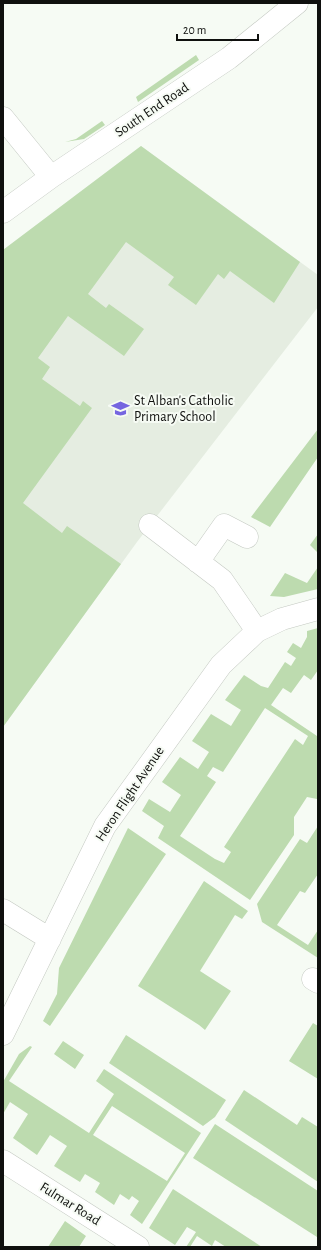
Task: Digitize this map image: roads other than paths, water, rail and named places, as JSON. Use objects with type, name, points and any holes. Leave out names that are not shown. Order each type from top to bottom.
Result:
[{"type":"street","name":"South End Road","points":[[3,212],[51,177],[229,58],[297,3]]},
{"type":"street","points":[[3,118],[51,177]]},
{"type":"street","points":[[150,525],[222,580],[257,631]]},
{"type":"street","points":[[198,562],[224,525],[246,537]]},
{"type":"street","name":"Heron Flight Avenue","points":[[3,1034],[105,826],[221,665],[257,631],[282,619],[318,609]]},
{"type":"street","points":[[3,910],[50,939]]},
{"type":"street","name":"Fulmar Road","points":[[3,1161],[138,1247]]},
{"type":"place","name":"St Alban's Catholic Primary School","points":[[121,409]]}]
